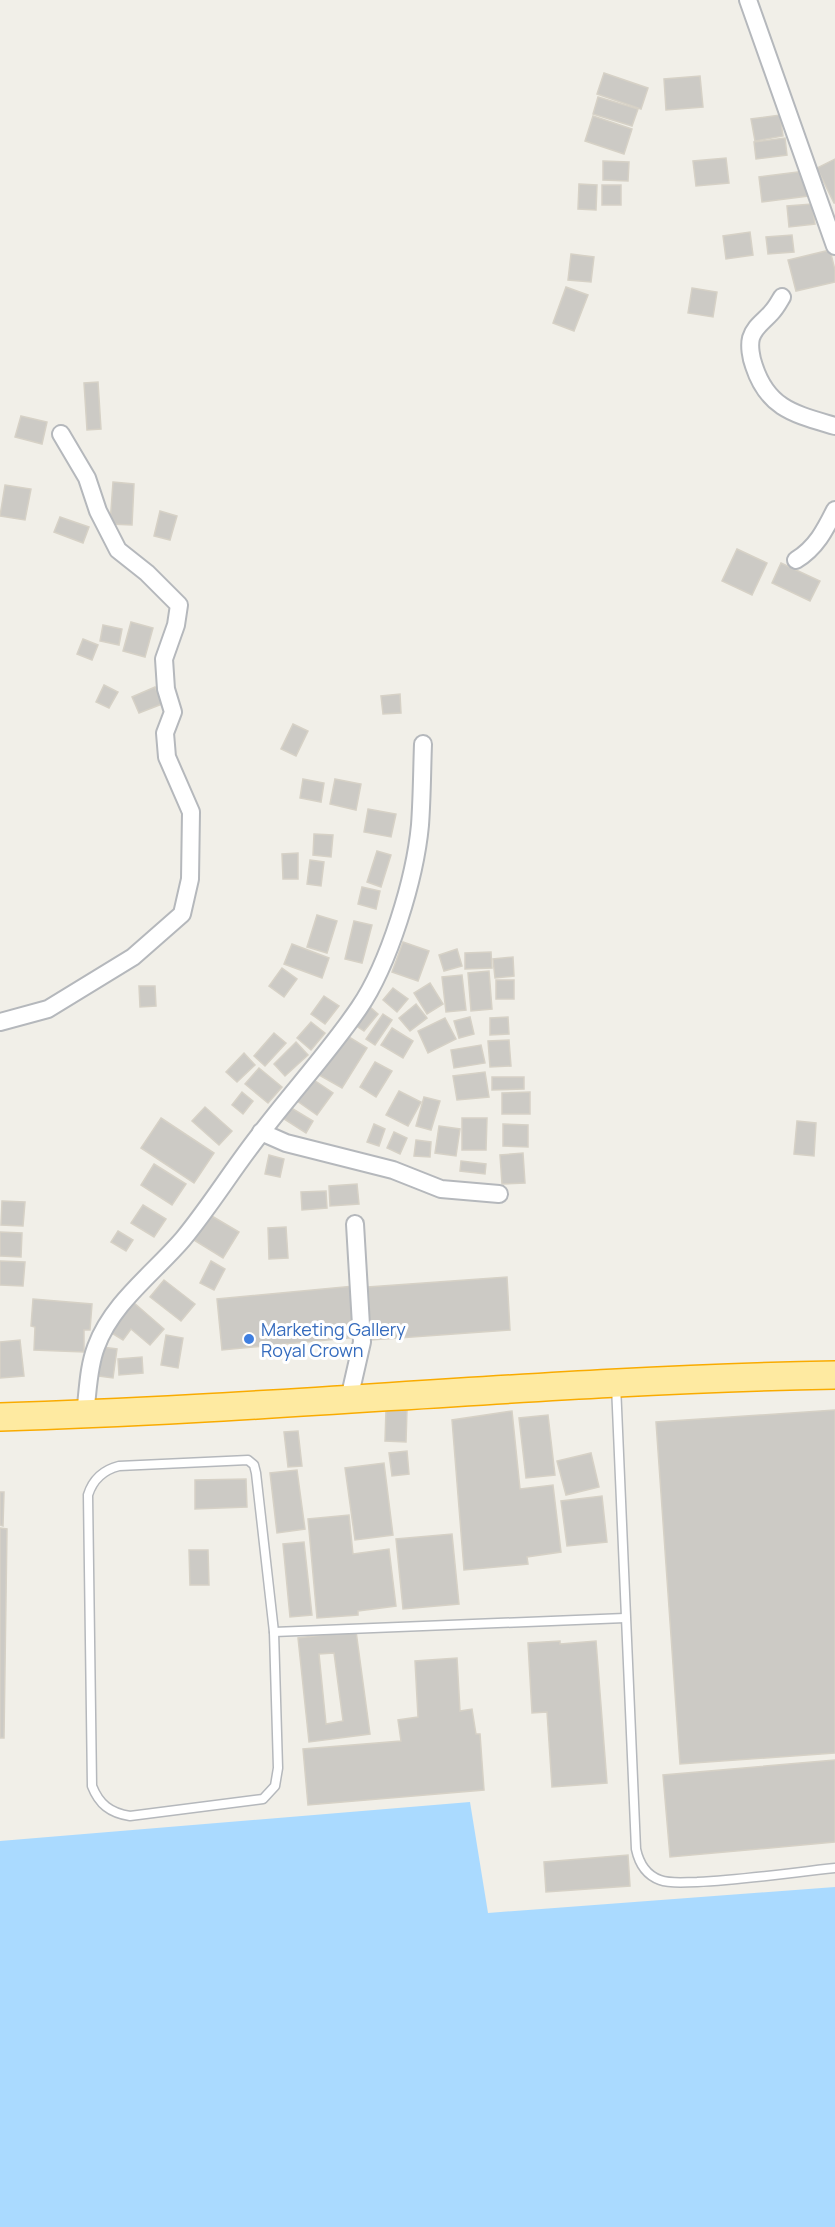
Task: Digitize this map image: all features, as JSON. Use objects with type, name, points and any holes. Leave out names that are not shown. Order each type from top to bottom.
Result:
[{"type":"highway","points":[[0,1417],[85,1414],[616,1382],[835,1375]]},
{"type":"street","points":[[748,0],[835,246]]},
{"type":"street","points":[[782,297],[772,312],[758,325],[751,338],[752,358],[757,374],[764,389],[775,403],[786,410],[835,426]]},
{"type":"street","points":[[0,1022],[48,1009],[133,957],[182,914],[190,879],[191,812],[167,757],[165,733],[173,712],[166,689],[164,659],[176,625],[179,605],[147,573],[118,550],[98,511],[87,478],[61,434]]},
{"type":"street","points":[[796,560],[809,552],[835,510]]},
{"type":"street","points":[[85,1414],[93,1359],[103,1331],[117,1310],[183,1238],[261,1132],[330,1047],[360,1006],[381,969],[413,868],[420,826],[423,744]]},
{"type":"street","points":[[261,1132],[286,1143],[393,1170],[441,1189],[500,1194]]},
{"type":"street","points":[[349,1399],[362,1342],[355,1224]]},
{"type":"lane","points":[[616,1382],[636,1849],[639,1862],[646,1871],[662,1881],[675,1882],[711,1881],[835,1868]]},
{"type":"lane","points":[[248,1460],[254,1465],[274,1632],[278,1768],[275,1786],[263,1799],[130,1816],[117,1814],[104,1807],[96,1797],[92,1786],[88,1495],[92,1483],[109,1469],[119,1466],[248,1460]]},
{"type":"lane","points":[[274,1632],[625,1618]]},
{"type":"water","points":[[470,1802],[488,1913],[835,1887],[835,2227],[0,2227],[0,1841]]},
{"type":"building","points":[[604,73],[648,88],[641,109],[597,94]]},
{"type":"building","points":[[700,76],[703,107],[666,110],[664,79]]},
{"type":"building","points":[[598,97],[638,109],[632,126],[593,114]]},
{"type":"building","points":[[780,115],[783,136],[755,141],[751,119]]},
{"type":"building","points":[[593,116],[632,129],[624,154],[585,141]]},
{"type":"building","points":[[785,138],[787,155],[756,159],[754,142]]},
{"type":"building","points":[[726,158],[729,183],[696,186],[693,161]]},
{"type":"building","points":[[835,159],[835,203],[834,203],[817,168]]},
{"type":"building","points":[[603,161],[629,162],[628,181],[603,180]]},
{"type":"building","points":[[805,171],[808,196],[762,202],[759,177]]},
{"type":"building","points":[[579,184],[597,185],[596,210],[578,209]]},
{"type":"building","points":[[602,185],[621,185],[621,205],[602,205]]},
{"type":"building","points":[[812,204],[815,224],[789,227],[787,206]]},
{"type":"building","points":[[750,232],[753,255],[726,259],[723,236]]},
{"type":"building","points":[[792,235],[794,252],[768,254],[766,237]]},
{"type":"building","points":[[830,250],[835,270],[835,282],[796,291],[788,260]]},
{"type":"building","points":[[571,254],[594,257],[591,282],[568,280]]},
{"type":"building","points":[[566,287],[588,295],[574,331],[553,323]]},
{"type":"building","points":[[692,288],[717,292],[713,317],[688,313]]},
{"type":"building","points":[[98,382],[101,429],[87,430],[84,383]]},
{"type":"building","points":[[21,416],[47,422],[42,444],[15,437]]},
{"type":"building","points":[[113,482],[134,484],[132,525],[110,524]]},
{"type":"building","points":[[5,485],[31,489],[25,520],[0,516]]},
{"type":"building","points":[[160,511],[177,516],[170,540],[154,536]]},
{"type":"building","points":[[60,517],[89,527],[83,543],[54,532]]},
{"type":"building","points":[[737,549],[767,563],[752,595],[722,581]]},
{"type":"building","points":[[781,563],[820,581],[810,601],[772,583]]},
{"type":"building","points":[[131,622],[153,628],[145,657],[123,651]]},
{"type":"building","points":[[103,625],[122,629],[119,645],[100,641]]},
{"type":"building","points":[[83,639],[98,645],[92,660],[77,654]]},
{"type":"building","points":[[104,685],[118,692],[109,708],[96,702]]},
{"type":"building","points":[[155,687],[162,704],[139,713],[132,697]]},
{"type":"building","points":[[400,694],[401,713],[383,714],[381,696]]},
{"type":"building","points":[[293,724],[308,731],[296,756],[281,749]]},
{"type":"building","points":[[303,779],[324,783],[321,802],[300,798]]},
{"type":"building","points":[[335,779],[361,784],[356,810],[330,804]]},
{"type":"building","points":[[368,809],[396,814],[391,837],[364,832]]},
{"type":"building","points":[[314,834],[333,835],[331,857],[313,855]]},
{"type":"building","points":[[377,851],[391,855],[381,887],[367,882]]},
{"type":"building","points":[[298,853],[298,879],[283,879],[282,854]]},
{"type":"building","points":[[310,860],[324,862],[321,886],[307,884]]},
{"type":"building","points":[[362,887],[380,891],[376,909],[358,904]]},
{"type":"building","points":[[317,915],[337,921],[327,953],[307,947]]},
{"type":"building","points":[[354,921],[372,925],[362,963],[345,959]]},
{"type":"building","points":[[403,942],[429,951],[418,981],[392,972]]},
{"type":"building","points":[[292,944],[329,958],[322,978],[284,964]]},
{"type":"building","points":[[457,949],[462,966],[444,971],[439,955]]},
{"type":"building","points":[[491,952],[492,968],[465,969],[465,953]]},
{"type":"building","points":[[513,957],[514,976],[495,978],[493,959]]},
{"type":"building","points":[[282,968],[297,979],[284,997],[269,986]]},
{"type":"building","points":[[489,971],[492,1009],[471,1011],[468,973]]},
{"type":"building","points":[[462,975],[466,1010],[446,1012],[442,977]]},
{"type":"building","points":[[496,980],[514,980],[514,999],[496,999]]},
{"type":"building","points":[[430,983],[443,1004],[427,1014],[414,993]]},
{"type":"building","points":[[139,986],[155,986],[156,1006],[140,1007]]},
{"type":"building","points":[[393,988],[408,999],[397,1012],[383,1000]]},
{"type":"building","points":[[324,996],[339,1006],[325,1024],[311,1014]]},
{"type":"building","points":[[416,1004],[427,1018],[410,1031],[399,1018]]},
{"type":"building","points":[[370,1007],[378,1014],[364,1031],[355,1025]]},
{"type":"building","points":[[383,1014],[392,1020],[375,1045],[366,1039]]},
{"type":"building","points":[[470,1017],[474,1034],[459,1038],[454,1021]]},
{"type":"building","points":[[508,1017],[509,1034],[490,1035],[490,1018]]},
{"type":"building","points":[[445,1018],[456,1039],[428,1053],[418,1031]]},
{"type":"building","points":[[311,1022],[325,1033],[311,1050],[297,1038]]},
{"type":"building","points":[[392,1028],[413,1041],[403,1058],[381,1045]]},
{"type":"building","points":[[274,1033],[286,1043],[265,1066],[254,1056]]},
{"type":"building","points":[[344,1034],[367,1048],[342,1088],[319,1075]]},
{"type":"building","points":[[509,1040],[511,1066],[490,1067],[488,1041]]},
{"type":"building","points":[[296,1042],[308,1055],[285,1076],[274,1064]]},
{"type":"building","points":[[481,1045],[485,1063],[454,1068],[451,1050]]},
{"type":"building","points":[[244,1053],[255,1065],[237,1082],[226,1072]]},
{"type":"building","points":[[375,1062],[392,1071],[376,1097],[360,1087]]},
{"type":"building","points":[[259,1068],[282,1087],[268,1103],[245,1084]]},
{"type":"building","points":[[485,1072],[489,1097],[457,1100],[453,1076]]},
{"type":"building","points":[[308,1076],[333,1093],[317,1115],[293,1098]]},
{"type":"building","points":[[492,1077],[524,1077],[524,1089],[492,1090]]},
{"type":"building","points":[[399,1091],[421,1102],[408,1126],[386,1115]]},
{"type":"building","points":[[242,1092],[253,1101],[243,1114],[232,1105]]},
{"type":"building","points":[[530,1092],[530,1114],[502,1114],[502,1093]]},
{"type":"building","points":[[424,1097],[440,1101],[431,1130],[416,1126]]},
{"type":"building","points":[[288,1106],[313,1121],[306,1133],[281,1117]]},
{"type":"building","points":[[205,1107],[232,1131],[219,1145],[192,1121]]},
{"type":"building","points":[[161,1118],[214,1153],[194,1183],[141,1148]]},
{"type":"building","points":[[462,1118],[487,1118],[486,1150],[462,1150]]},
{"type":"building","points":[[797,1121],[816,1123],[814,1156],[794,1154]]},
{"type":"building","points":[[374,1124],[385,1129],[379,1146],[367,1142]]},
{"type":"building","points":[[503,1124],[528,1125],[528,1147],[503,1146]]},
{"type":"building","points":[[439,1126],[460,1129],[456,1156],[435,1153]]},
{"type":"building","points":[[394,1132],[407,1138],[400,1154],[387,1148]]},
{"type":"building","points":[[416,1140],[431,1142],[430,1157],[414,1156]]},
{"type":"building","points":[[523,1153],[525,1183],[502,1184],[500,1155]]},
{"type":"building","points":[[269,1155],[284,1159],[280,1177],[265,1174]]},
{"type":"building","points":[[461,1161],[486,1164],[485,1174],[460,1171]]},
{"type":"building","points":[[154,1164],[186,1184],[172,1205],[141,1185]]},
{"type":"building","points":[[357,1184],[359,1204],[330,1206],[329,1186]]},
{"type":"building","points":[[326,1191],[327,1208],[302,1210],[301,1192]]},
{"type":"building","points":[[2,1201],[25,1202],[23,1226],[1,1225]]},
{"type":"building","points":[[143,1205],[166,1219],[154,1237],[131,1223]]},
{"type":"building","points":[[205,1212],[239,1232],[223,1258],[189,1237]]},
{"type":"building","points":[[286,1227],[288,1258],[269,1259],[268,1228]]},
{"type":"building","points":[[118,1231],[133,1240],[126,1251],[111,1242]]},
{"type":"building","points":[[0,1232],[22,1233],[21,1257],[0,1256]]},
{"type":"building","points":[[0,1261],[25,1262],[23,1286],[0,1285]]},
{"type":"building","points":[[211,1261],[225,1269],[214,1290],[200,1283]]},
{"type":"building","points":[[507,1277],[510,1330],[371,1340],[368,1287]]},
{"type":"building","points":[[164,1280],[195,1304],[181,1321],[150,1297]]},
{"type":"building","points":[[354,1286],[358,1337],[222,1350],[217,1299]]},
{"type":"building","points":[[33,1299],[92,1304],[90,1330],[84,1330],[84,1352],[34,1350],[35,1327],[31,1326]]},
{"type":"building","points":[[133,1302],[164,1329],[150,1345],[131,1329],[123,1340],[110,1332]]},
{"type":"building","points":[[166,1335],[183,1338],[178,1368],[161,1365]]},
{"type":"building","points":[[20,1340],[24,1376],[0,1378],[0,1342]]},
{"type":"building","points":[[102,1347],[117,1349],[113,1378],[99,1376]]},
{"type":"building","points":[[142,1357],[143,1373],[119,1375],[118,1359]]},
{"type":"building","points":[[386,1409],[407,1410],[406,1442],[385,1441]]},
{"type":"building","points":[[835,1410],[835,1753],[680,1764],[656,1422]]},
{"type":"building","points":[[512,1411],[520,1489],[553,1485],[561,1552],[527,1557],[528,1564],[464,1570],[452,1420]]},
{"type":"building","points":[[548,1415],[555,1475],[526,1478],[519,1418]]},
{"type":"building","points":[[298,1431],[302,1466],[288,1467],[284,1432]]},
{"type":"building","points":[[407,1451],[409,1474],[392,1476],[389,1453]]},
{"type":"building","points":[[591,1453],[599,1487],[566,1495],[557,1461]]},
{"type":"building","points":[[384,1463],[393,1535],[355,1540],[345,1468]]},
{"type":"building","points":[[297,1470],[305,1529],[277,1533],[270,1473]]},
{"type":"building","points":[[246,1479],[247,1507],[195,1509],[195,1480]]},
{"type":"building","points":[[0,1492],[4,1492],[3,1526],[0,1525]]},
{"type":"building","points":[[602,1496],[607,1542],[567,1546],[561,1501]]},
{"type":"building","points":[[349,1515],[353,1554],[389,1549],[396,1606],[358,1611],[358,1615],[317,1618],[308,1519]]},
{"type":"building","points":[[0,1528],[7,1529],[4,1738],[0,1738]]},
{"type":"building","points":[[452,1534],[459,1604],[403,1609],[396,1539]]},
{"type":"building","points":[[304,1542],[312,1615],[290,1617],[283,1544]]},
{"type":"building","points":[[189,1550],[208,1550],[209,1585],[190,1585]]},
{"type":"building","points":[[356,1631],[370,1734],[309,1742],[298,1638]],"holes":[[[334,1653],[343,1721],[326,1724],[319,1654]]]},
{"type":"building","points":[[560,1641],[560,1644],[596,1641],[607,1783],[552,1787],[547,1712],[532,1713],[528,1643]]},
{"type":"building","points":[[457,1658],[460,1711],[472,1709],[476,1734],[480,1734],[484,1790],[308,1805],[303,1749],[401,1741],[398,1720],[418,1717],[415,1661]]},
{"type":"building","points":[[835,1760],[835,1842],[670,1857],[663,1775]]},
{"type":"building","points":[[628,1855],[630,1886],[546,1892],[544,1862]]},
{"type":"place","name":"Marketing Gallery Royal Crown","points":[[249,1339]]}]
